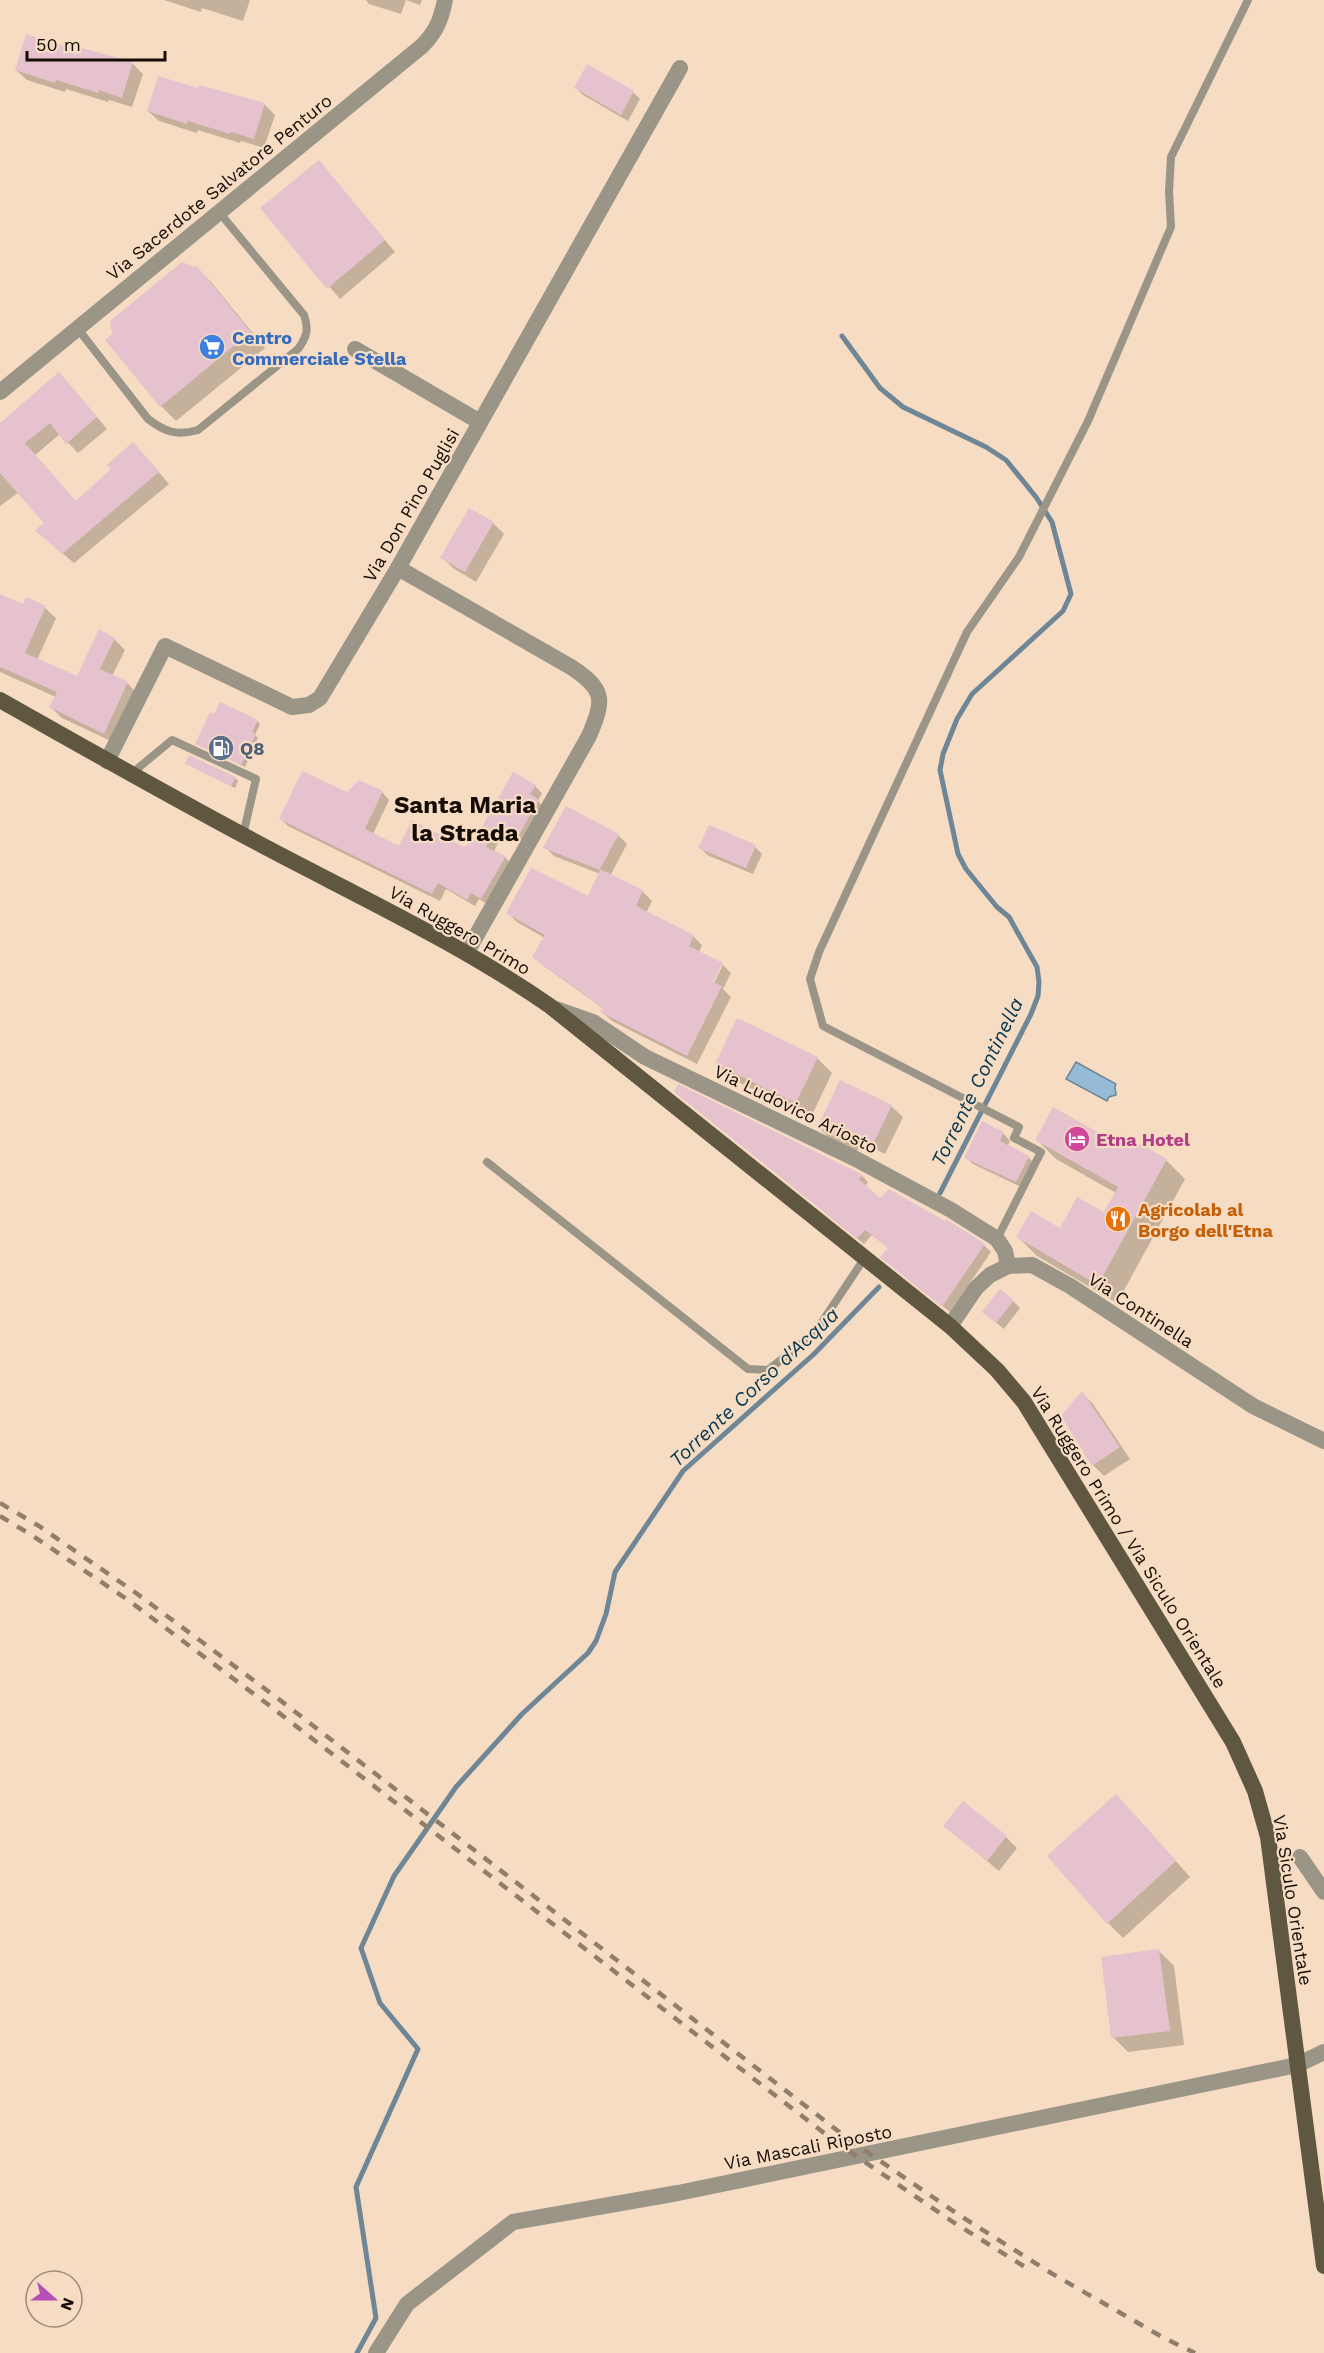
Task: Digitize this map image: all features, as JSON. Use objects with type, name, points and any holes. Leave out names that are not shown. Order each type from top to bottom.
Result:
[{"type":"main road","name":"Via Ruggero Primo","points":[[0,700],[131,775],[466,952],[549,1006],[888,1278]]},
{"type":"main road","name":"Via Ruggero Primo / Via Siculo Orientale","points":[[888,1278],[950,1326],[997,1370],[1024,1402],[1233,1742],[1255,1791]]},
{"type":"main road","name":"Via Siculo Orientale","points":[[1255,1791],[1268,1838],[1324,2266]]},
{"type":"street","name":"Via Sacerdote Salvatore Penturo","points":[[0,393],[422,46],[433,35],[440,22],[445,0]]},
{"type":"street","name":"Via Don Pino Puglisi","points":[[107,761],[165,646],[292,706],[309,705],[320,698],[398,568],[680,69]]},
{"type":"street","points":[[355,349],[480,422]]},
{"type":"street","points":[[398,568],[571,667],[589,679],[598,691],[599,711],[589,736],[466,952]]},
{"type":"street","name":"Via Ludovico Ariosto","points":[[549,1006],[593,1022],[645,1058],[854,1158],[951,1210],[997,1239]]},
{"type":"street","points":[[950,1326],[976,1288],[990,1275],[1008,1266],[1005,1251],[997,1239]]},
{"type":"street","name":"Via Continella","points":[[1008,1266],[1023,1264],[1042,1269],[1253,1406],[1324,1441]]},
{"type":"street","points":[[1300,1857],[1324,1892]]},
{"type":"street","name":"Via Mascali Riposto","points":[[376,2353],[407,2304],[513,2222],[678,2193],[1297,2065],[1324,2052]]},
{"type":"lane","points":[[997,1239],[1041,1152],[1014,1138],[1019,1127],[823,1026],[810,979],[819,952],[967,632],[1019,557],[1088,421],[1171,227],[1169,191],[1171,157],[1248,0]]},
{"type":"lane","points":[[78,329],[148,419],[161,429],[184,434],[198,430],[298,350],[306,339],[308,327],[304,315],[219,212]]},
{"type":"lane","points":[[131,775],[172,740],[256,778],[243,835]]},
{"type":"lane","points":[[487,1162],[748,1369],[768,1370],[814,1334],[864,1259]]},
{"type":"water","points":[[1076,1062],[1116,1084],[1116,1095],[1109,1097],[1107,1101],[1066,1079]]},
{"type":"building","points":[[26,34],[66,47],[67,44],[133,62],[122,98],[56,80],[55,83],[15,70]]},
{"type":"building","points":[[587,64],[634,91],[621,115],[574,88]]},
{"type":"building","points":[[158,76],[198,88],[199,85],[265,103],[254,139],[188,121],[187,124],[147,111]]},
{"type":"building","points":[[319,160],[385,240],[327,289],[260,208]]},
{"type":"building","points":[[182,262],[194,267],[196,265],[251,332],[160,407],[105,340],[112,334],[110,321]]},
{"type":"building","points":[[59,372],[97,417],[66,444],[50,423],[25,443],[76,501],[111,469],[107,465],[133,442],[159,472],[62,554],[35,530],[44,523],[0,473],[0,423]]},
{"type":"building","points":[[469,508],[494,522],[465,572],[440,558]]},
{"type":"building","points":[[0,594],[23,604],[26,597],[46,606],[25,653],[77,676],[99,629],[115,638],[100,669],[128,682],[104,734],[49,707],[57,692],[0,667]]},
{"type":"building","points":[[220,702],[258,720],[252,732],[256,734],[241,765],[195,744],[210,712],[214,714]]},
{"type":"building","points":[[189,755],[236,777],[231,786],[185,764]]},
{"type":"building","points":[[302,771],[347,792],[359,780],[383,791],[365,829],[399,846],[412,820],[464,847],[474,841],[513,772],[536,785],[530,794],[539,800],[517,838],[494,829],[486,847],[506,856],[481,899],[471,893],[467,900],[438,883],[432,894],[279,819]]},
{"type":"building","points":[[566,806],[619,834],[600,869],[643,890],[636,906],[694,935],[689,946],[723,963],[713,982],[722,986],[687,1056],[600,1012],[603,1008],[532,957],[545,935],[506,913],[531,868],[588,896],[600,870],[543,848]]},
{"type":"building","points":[[709,825],[756,845],[746,868],[698,848]]},
{"type":"building","points":[[737,1018],[818,1057],[796,1103],[715,1064]]},
{"type":"building","points":[[840,1080],[892,1105],[873,1144],[849,1132],[845,1142],[817,1128]]},
{"type":"building","points":[[678,1084],[863,1175],[859,1179],[880,1198],[889,1189],[945,1221],[946,1219],[985,1244],[942,1307],[880,1257],[888,1248],[865,1230],[857,1238],[674,1092]]},
{"type":"building","points":[[1053,1107],[1117,1143],[1123,1134],[1167,1159],[1098,1285],[1016,1237],[1031,1211],[1060,1228],[1077,1197],[1104,1212],[1118,1187],[1035,1140]]},
{"type":"building","points":[[982,1121],[1004,1132],[1000,1141],[1029,1156],[1016,1182],[964,1158]]},
{"type":"building","points":[[1000,1289],[1014,1300],[996,1323],[982,1312]]},
{"type":"building","points":[[1082,1391],[1120,1447],[1092,1466],[1061,1416]]},
{"type":"building","points":[[1116,1794],[1176,1861],[1107,1924],[1047,1856]]},
{"type":"building","points":[[963,1801],[1007,1836],[987,1861],[943,1826]]},
{"type":"building","points":[[1159,1949],[1170,2031],[1111,2038],[1101,1957]]},
{"type":"waterway","name":"Torrente Continella","points":[[842,336],[880,388],[903,407],[986,447],[1006,460],[1036,497],[1052,522],[1071,594],[1063,611],[972,694],[957,719],[943,754],[940,770],[958,854],[966,869],[997,907],[1009,917],[1037,967],[1039,982],[1038,996],[1031,1014],[940,1193]]},
{"type":"waterway","name":"Torrente Corso d'Acqua","points":[[357,2353],[376,2318],[356,2187],[418,2049],[380,2003],[361,1948],[394,1876],[456,1787],[522,1714],[588,1653],[596,1641],[606,1614],[615,1572],[683,1471],[814,1354],[879,1287]]},
{"type":"railway","points":[[0,1503],[39,1526],[136,1593],[276,1697],[851,2141],[959,2215],[1051,2273],[1164,2338],[1195,2353]]},
{"type":"railway","points":[[0,1516],[128,1600],[270,1706],[837,2143],[953,2222],[1025,2267]]},
{"type":"place","name":"Centro Commerciale Stella","points":[[212,347]]},
{"type":"place","name":"Q8","points":[[221,748]]},
{"type":"place","name":"Etna Hotel","points":[[1077,1139]]},
{"type":"place","name":"Agricolab al Borgo dell'Etna","points":[[1118,1219]]},
{"type":"district","name":"Santa Maria la Strada","points":[[465,819]]}]
